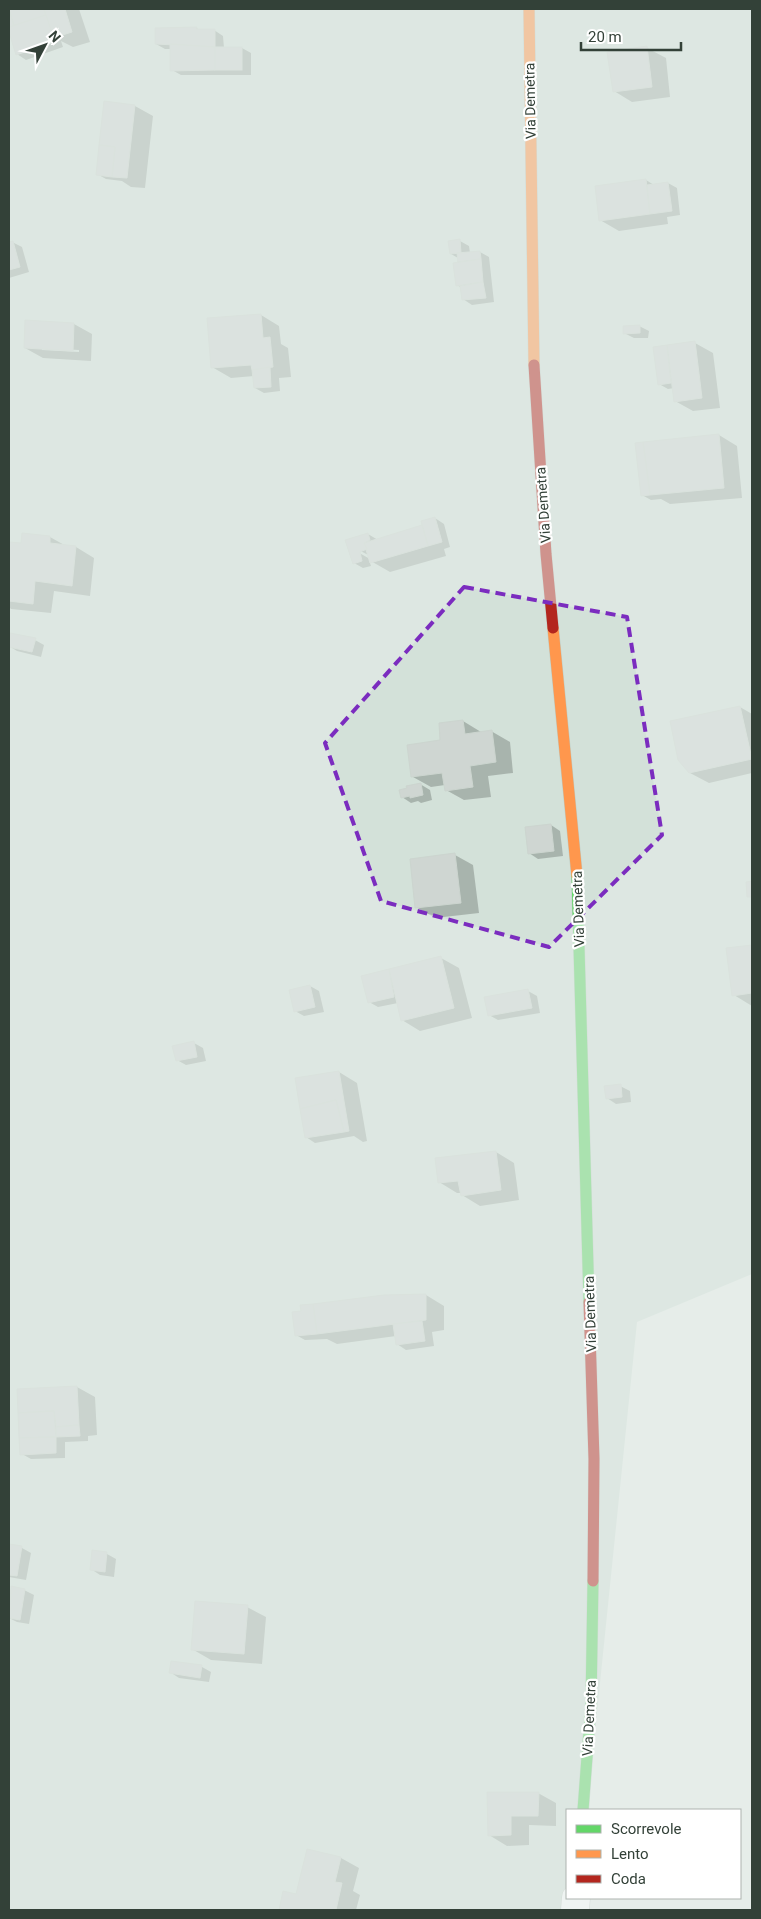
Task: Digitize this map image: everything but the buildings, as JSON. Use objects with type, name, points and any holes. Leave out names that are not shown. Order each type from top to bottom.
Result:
[{"type":"street","name":"Via Demetra","points":[[529,9],[534,359],[546,554],[577,892],[594,1459],[591,1704],[583,1809]]},
{"type":"highlighted area","points":[[464,587],[627,617],[662,835],[549,947],[381,901],[325,743]]},
{"type":"shaded area","points":[[9,9],[752,9],[752,1274],[637,1322],[587,1809],[566,1809],[566,1899],[568,1899],[568,1910],[9,1910]]},
{"type":"traffic: fast","points":[[577,876],[589,1302]]},
{"type":"traffic: fast","points":[[583,1809],[591,1704],[593,1581]]},
{"type":"traffic: slow","points":[[529,9],[534,365]]},
{"type":"traffic: slow","points":[[553,628],[577,876]]},
{"type":"traffic: jam","points":[[534,365],[546,554],[553,628]]},
{"type":"traffic: jam","points":[[589,1302],[594,1459],[593,1581]]}]
